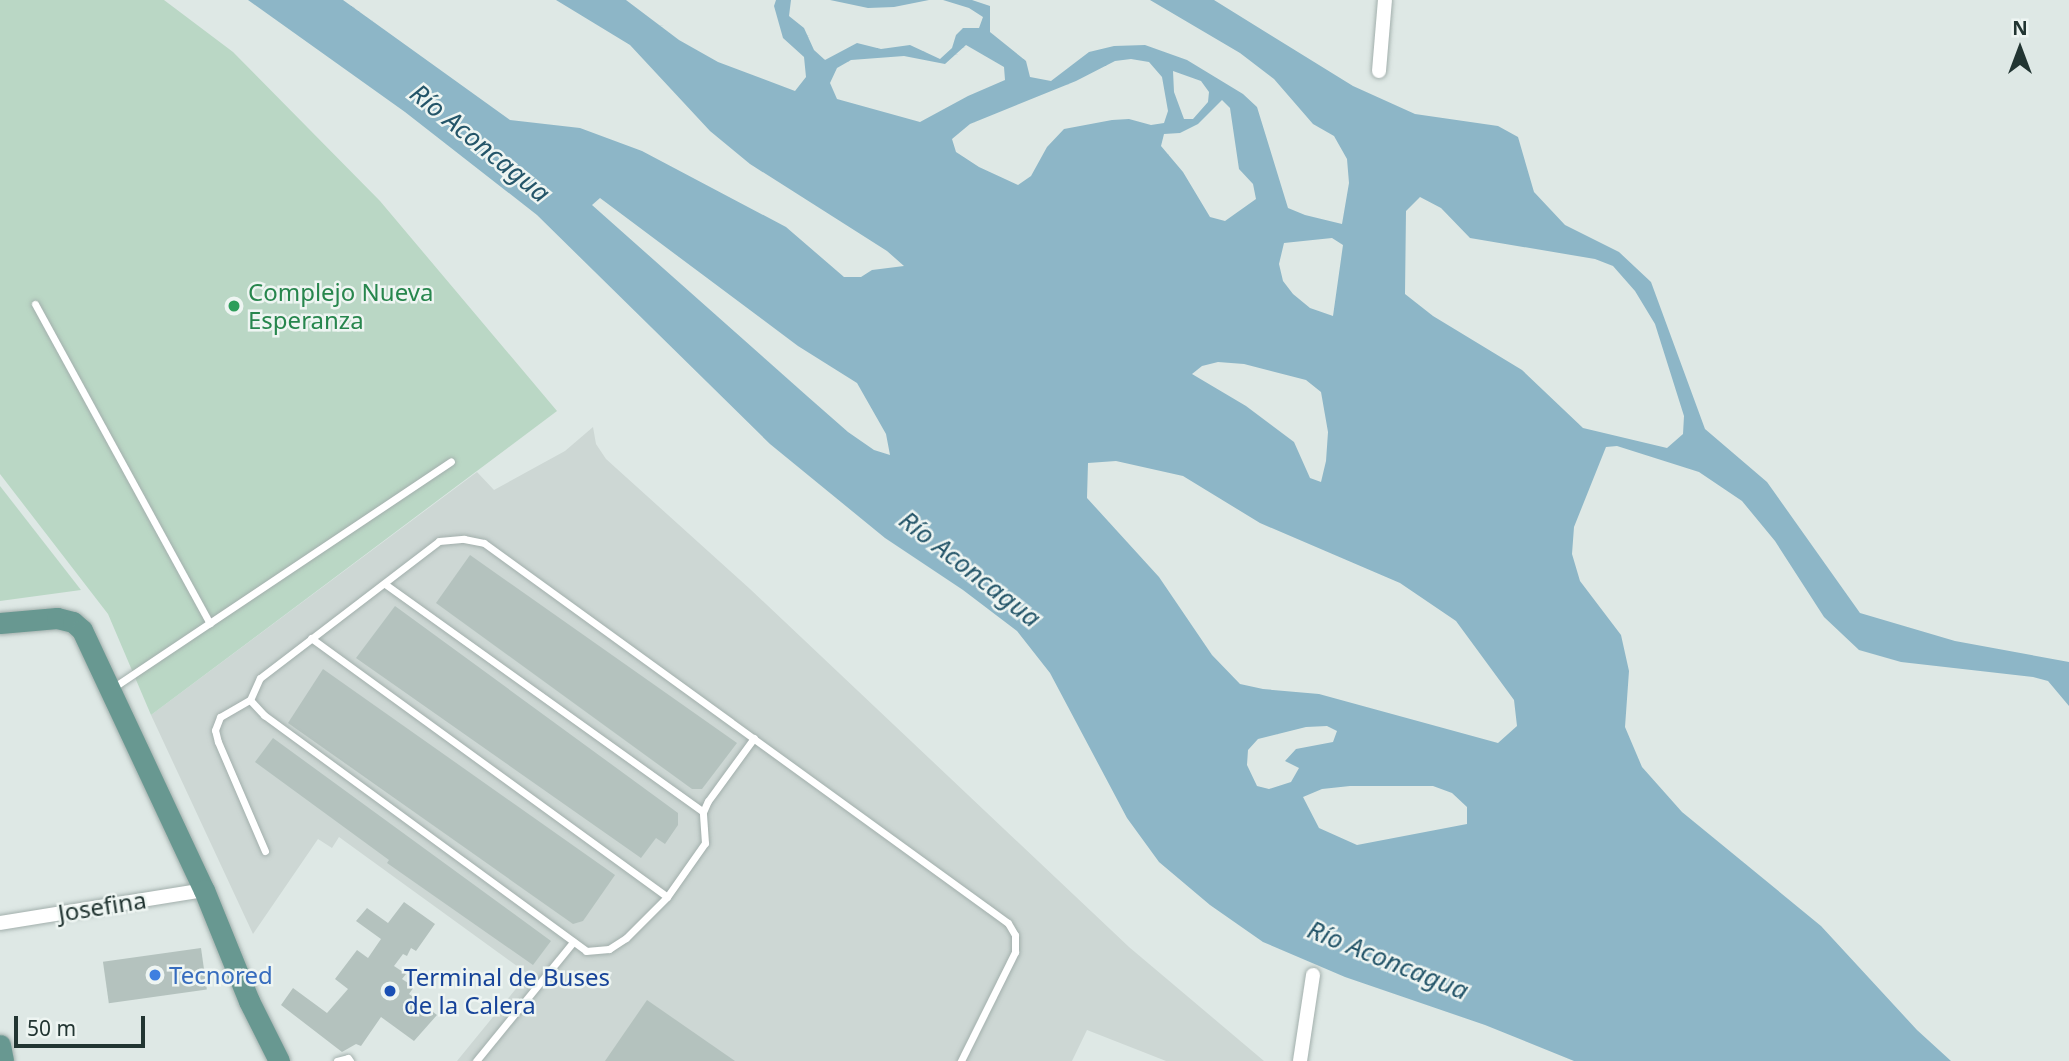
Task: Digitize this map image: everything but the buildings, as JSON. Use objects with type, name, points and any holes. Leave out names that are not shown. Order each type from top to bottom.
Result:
[{"type":"main road","points":[[0,623],[57,618],[74,621],[82,630],[204,891],[249,1001],[279,1061]]},
{"type":"main road","points":[[0,1045],[3,1061]]},
{"type":"street","points":[[1379,71],[1385,0]]},
{"type":"street","name":"Josefina","points":[[0,923],[204,891]]},
{"type":"street","points":[[1300,1061],[1314,975]]},
{"type":"lane","points":[[35,304],[210,623]]},
{"type":"lane","points":[[110,690],[451,461]]},
{"type":"lane","points":[[265,851],[215,730],[220,717],[250,700],[260,678],[439,541],[464,539],[484,543],[1008,923],[1015,935],[1015,951],[961,1061]]},
{"type":"lane","points":[[385,583],[703,812]]},
{"type":"lane","points":[[311,638],[667,897]]},
{"type":"lane","points":[[250,700],[264,715],[586,951],[609,949],[626,938],[667,897],[705,843],[703,812],[754,738]]},
{"type":"lane","points":[[476,1061],[573,943]]},
{"type":"lane","points":[[337,1061],[348,1058],[350,1061]]},
{"type":"shaded area","points":[[593,427],[596,444],[606,459],[750,589],[1129,947],[1264,1061],[1166,1061],[1087,1030],[1072,1061],[457,1061],[528,974],[339,837],[332,848],[318,839],[253,934],[151,715],[477,472],[494,490],[565,451]]},
{"type":"green space","name":"Complejo Nueva Esperanza","points":[[0,0],[164,0],[233,52],[380,201],[557,411],[151,715],[108,614],[0,474]]},
{"type":"green space","points":[[0,486],[81,590],[0,601]]},
{"type":"water","name":"Río Aconcagua","points":[[248,0],[343,0],[510,120],[580,128],[642,151],[786,227],[844,277],[861,277],[872,270],[904,266],[887,251],[750,164],[710,131],[630,45],[556,0],[626,0],[679,40],[718,62],[795,91],[806,77],[804,57],[783,38],[774,6],[776,0],[791,0],[789,16],[804,28],[814,50],[825,60],[857,43],[881,49],[910,45],[940,59],[952,48],[956,35],[963,28],[979,28],[983,17],[969,8],[943,0],[972,0],[990,6],[990,32],[1026,61],[1030,77],[1051,81],[1089,52],[1114,46],[1145,45],[1187,60],[1243,94],[1257,107],[1288,208],[1342,224],[1349,183],[1347,159],[1334,136],[1313,124],[1274,79],[1240,53],[1150,0],[1214,0],[1353,86],[1415,114],[1498,126],[1518,137],[1534,192],[1565,225],[1619,252],[1651,282],[1705,429],[1767,482],[1860,613],[1955,641],[2069,662],[2069,706],[2048,681],[2033,677],[1901,662],[1859,650],[1824,617],[1775,541],[1742,501],[1699,472],[1617,446],[1606,447],[1574,527],[1572,554],[1580,581],[1621,635],[1629,671],[1625,727],[1642,767],[1682,812],[1821,926],[1917,1030],[1951,1061],[1574,1061],[1485,1025],[1345,977],[1263,942],[1210,905],[1159,862],[1127,818],[1050,673],[1017,631],[963,590],[885,538],[770,444],[537,215],[405,112]],"holes":[[[966,45],[1004,67],[1005,80],[920,122],[837,99],[830,83],[837,68],[851,60],[904,56],[945,64]],[[1131,59],[1149,62],[1162,77],[1168,111],[1164,123],[1151,125],[1129,119],[1112,120],[1064,129],[1047,147],[1031,176],[1018,185],[979,167],[956,152],[952,139],[970,124],[1076,81],[1115,61]],[[1173,71],[1201,81],[1209,92],[1208,102],[1193,119],[1184,119],[1174,92]],[[1222,100],[1230,108],[1239,169],[1253,184],[1256,199],[1225,221],[1210,217],[1183,172],[1161,146],[1164,134],[1180,133],[1198,124]],[[1420,197],[1441,208],[1470,238],[1595,259],[1613,266],[1635,291],[1655,324],[1684,416],[1683,434],[1667,448],[1583,428],[1522,370],[1433,316],[1405,294],[1406,211]],[[600,198],[798,346],[857,383],[886,434],[890,455],[874,450],[848,432],[807,396],[592,205]],[[1332,238],[1343,245],[1333,316],[1310,308],[1293,294],[1283,281],[1279,264],[1284,243]],[[1218,362],[1244,364],[1306,380],[1321,392],[1328,432],[1321,482],[1310,478],[1294,442],[1246,406],[1192,374],[1202,366]],[[1116,461],[1183,476],[1260,523],[1400,583],[1456,621],[1514,700],[1517,726],[1498,743],[1319,694],[1240,684],[1212,655],[1159,577],[1087,498],[1088,463]],[[1327,726],[1337,731],[1333,742],[1296,749],[1285,761],[1299,768],[1291,782],[1269,789],[1257,786],[1247,765],[1248,750],[1258,739],[1306,727]],[[1350,786],[1433,786],[1452,793],[1467,807],[1467,824],[1357,845],[1319,828],[1303,797],[1322,789]]]},
{"type":"water","points":[[830,0],[929,0],[894,7],[868,8]]},
{"type":"place","name":"Complejo Nueva Esperanza","points":[[234,306]]},
{"type":"place","name":"Tecnored","points":[[155,975]]},
{"type":"place","name":"Terminal de Buses de la Calera","points":[[390,991]]}]
